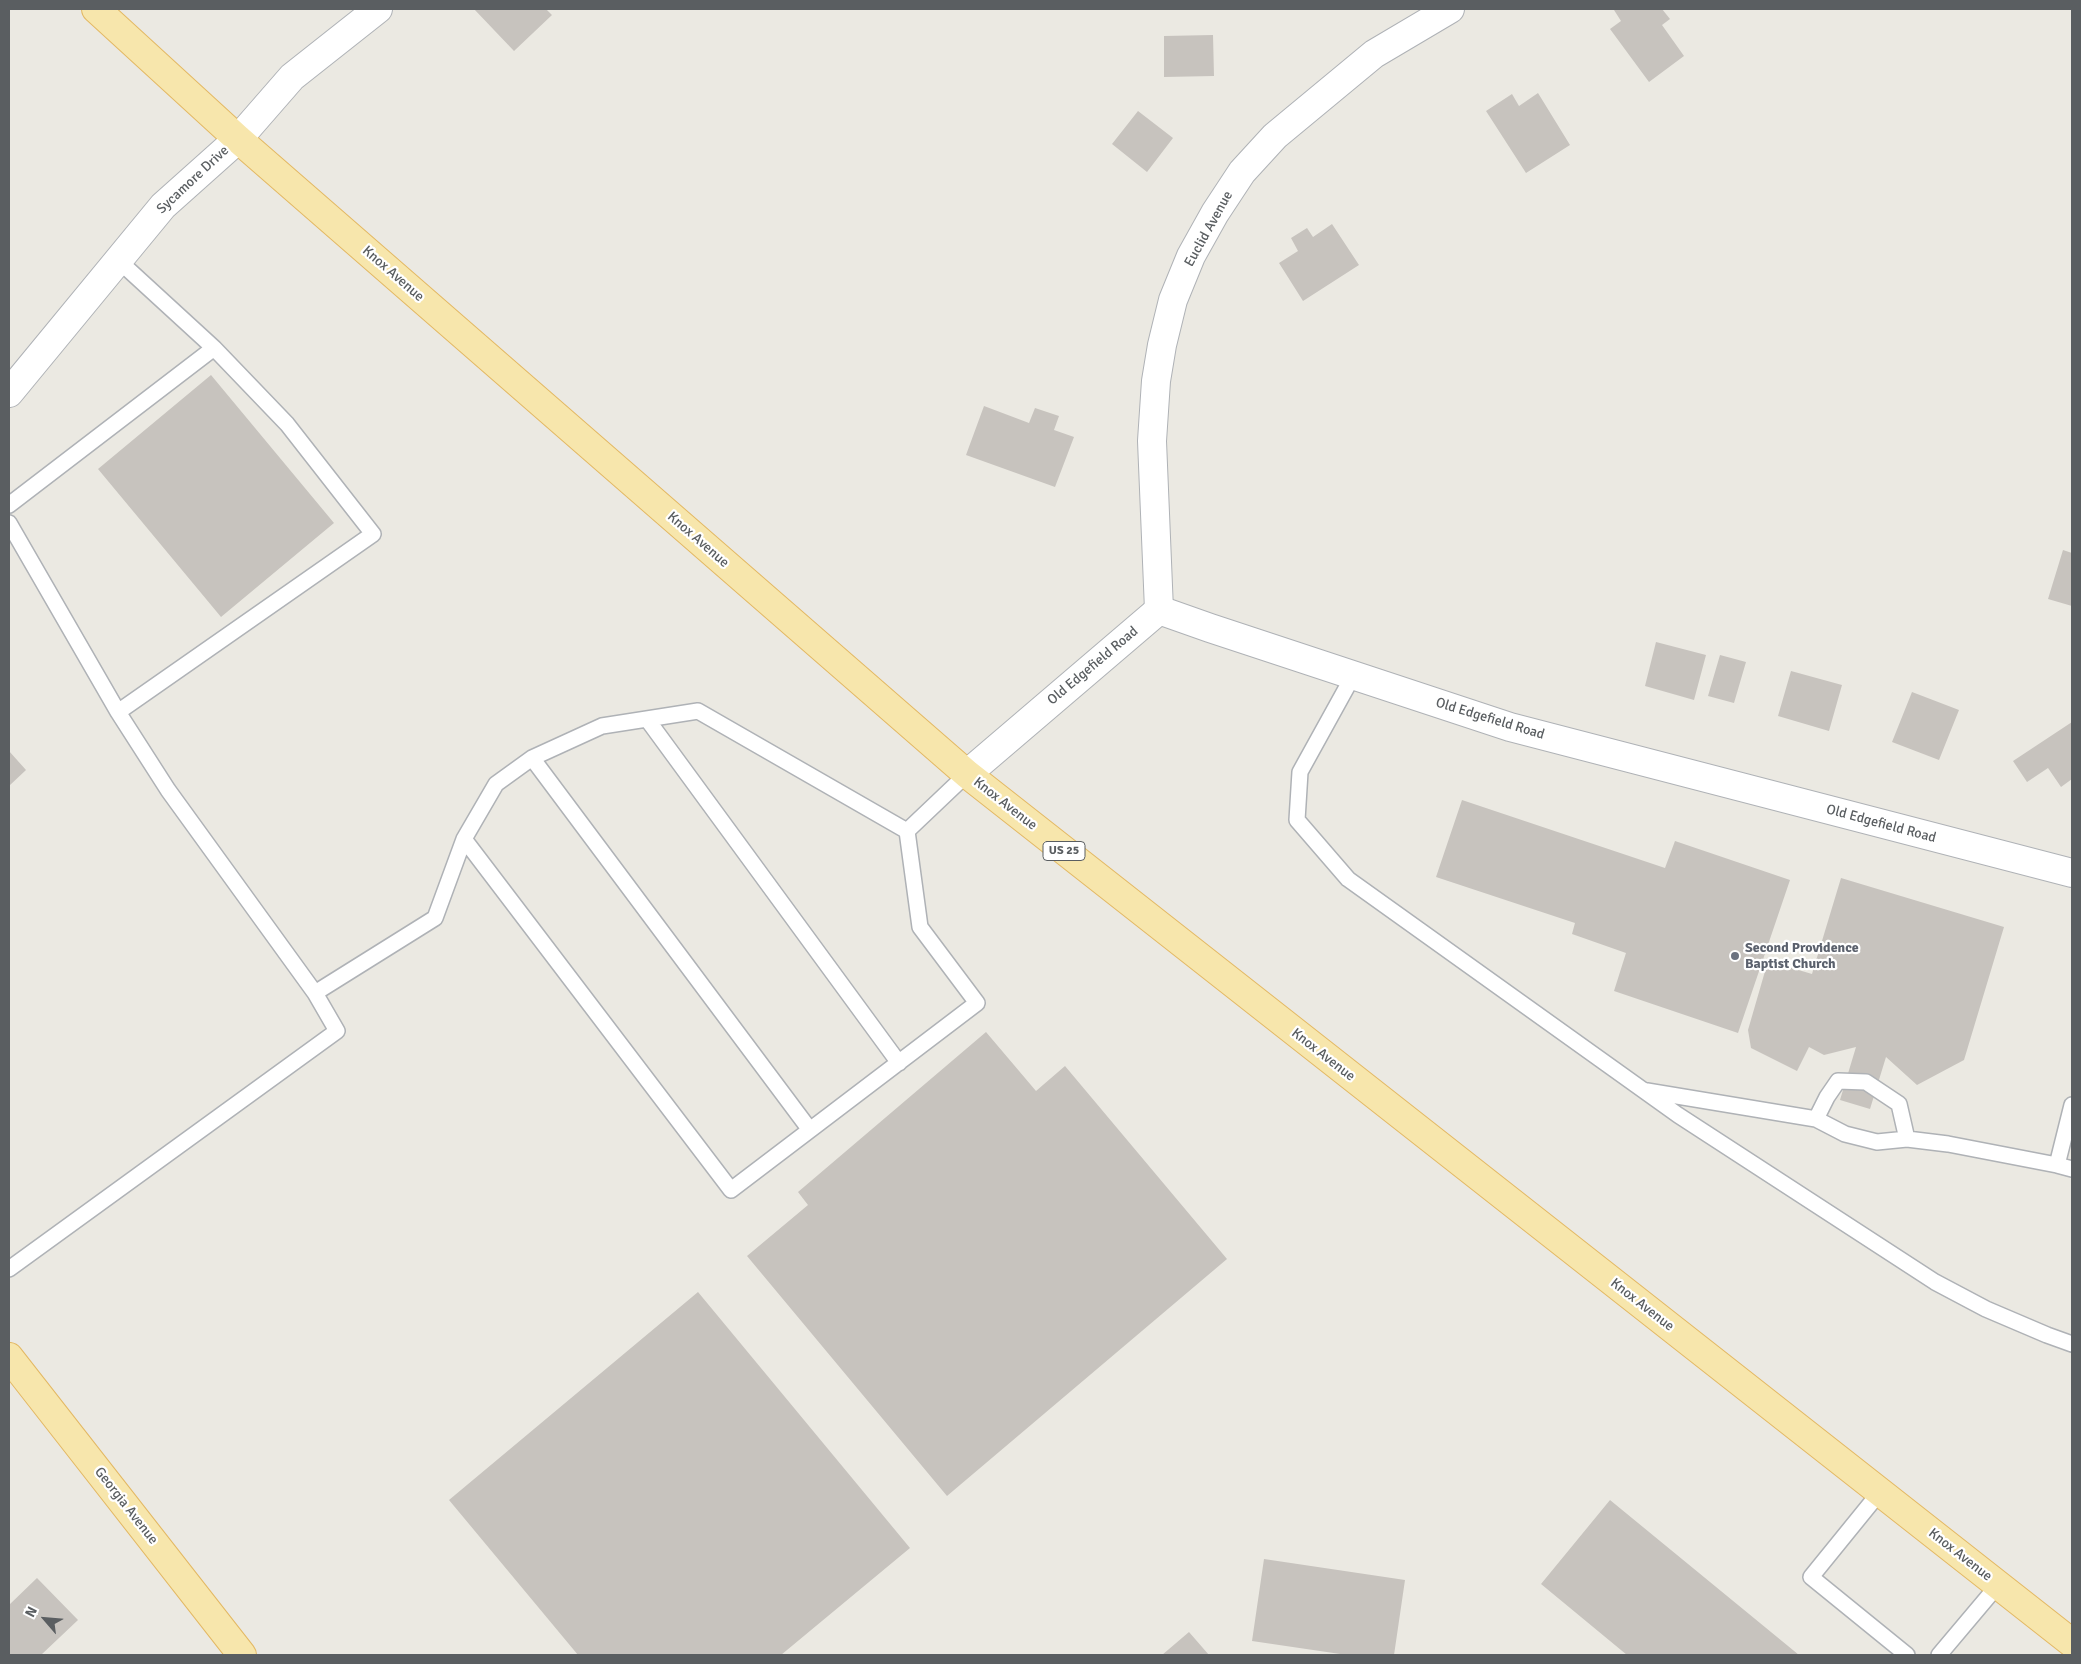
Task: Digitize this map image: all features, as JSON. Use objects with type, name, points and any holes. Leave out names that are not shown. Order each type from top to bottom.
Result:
[{"type":"main road","name":"Knox Avenue","points":[[96,9],[238,139],[967,774],[2072,1643]]},
{"type":"main road","name":"Georgia Avenue","points":[[9,1357],[242,1655]]},
{"type":"street","name":"Sycamore Drive","points":[[9,393],[163,206],[238,139],[292,77],[378,9]]},
{"type":"street","name":"Euclid Avenue","points":[[1159,610],[1152,441],[1156,381],[1162,344],[1173,300],[1191,256],[1215,213],[1242,172],[1275,136],[1374,54],[1450,9]]},
{"type":"street","name":"Old Edgefield Road","points":[[967,774],[1159,610],[1510,728],[2072,873]]},
{"type":"lane","points":[[118,260],[214,348],[287,424],[373,534],[118,712]]},
{"type":"lane","points":[[9,505],[214,348]]},
{"type":"lane","points":[[9,523],[118,712],[168,790],[315,993],[337,1031],[9,1269]]},
{"type":"lane","points":[[1353,676],[1300,772],[1297,820],[1348,879],[1678,1115],[1935,1282],[1986,1309],[2047,1336],[2072,1344]]},
{"type":"lane","points":[[315,993],[435,918],[464,839],[496,784],[532,758],[602,726],[698,711],[907,832]]},
{"type":"lane","points":[[647,719],[899,1063]]},
{"type":"lane","points":[[532,758],[810,1130]]},
{"type":"lane","points":[[907,832],[967,774]]},
{"type":"lane","points":[[464,839],[731,1190],[977,1003],[920,927],[907,832]]},
{"type":"lane","points":[[1816,1119],[1838,1081],[1866,1082],[1899,1104],[1907,1139]]},
{"type":"lane","points":[[1643,1090],[1816,1119],[1845,1134],[1877,1142],[1907,1139],[1948,1144],[2065,1167],[2072,1104]]},
{"type":"lane","points":[[1880,1492],[1810,1577],[1908,1655]]},
{"type":"lane","points":[[1939,1655],[1998,1585]]},
{"type":"building","points":[[474,9],[546,9],[552,15],[514,51]]},
{"type":"building","points":[[1662,9],[1670,19],[1662,25],[1684,56],[1649,82],[1610,29],[1621,21],[1614,10]]},
{"type":"building","points":[[1213,35],[1214,76],[1164,77],[1164,36]]},
{"type":"building","points":[[1538,93],[1570,145],[1526,173],[1486,111],[1512,94],[1519,106]]},
{"type":"building","points":[[1138,111],[1173,138],[1147,172],[1112,144]]},
{"type":"building","points":[[1332,224],[1359,265],[1303,301],[1279,263],[1298,251],[1291,238],[1307,228],[1313,237]]},
{"type":"building","points":[[211,375],[334,523],[221,617],[98,469]]},
{"type":"building","points":[[984,406],[1029,423],[1035,408],[1059,416],[1054,430],[1074,437],[1055,487],[966,455]]},
{"type":"building","points":[[2063,550],[2072,553],[2072,606],[2048,599]]},
{"type":"building","points":[[1656,642],[1706,655],[1694,700],[1645,686]]},
{"type":"building","points":[[1720,655],[1746,662],[1734,703],[1708,696]]},
{"type":"building","points":[[1791,671],[1842,685],[1829,731],[1778,716]]},
{"type":"building","points":[[1912,692],[1959,710],[1939,760],[1892,742]]},
{"type":"building","points":[[2072,722],[2072,779],[2061,787],[2048,768],[2027,782],[2013,761]]},
{"type":"building","points":[[9,751],[26,770],[9,786]]},
{"type":"building","points":[[1462,800],[1665,868],[1675,841],[1790,880],[1738,1033],[1614,991],[1626,953],[1572,934],[1575,923],[1436,877]]},
{"type":"building","points":[[1841,878],[2004,927],[1964,1060],[1917,1085],[1886,1057],[1870,1109],[1840,1100],[1856,1047],[1824,1055],[1809,1047],[1797,1071],[1751,1048],[1748,1030],[1768,961],[1812,974]]},
{"type":"building","points":[[986,1032],[1036,1091],[1065,1066],[1227,1259],[947,1496],[747,1256],[808,1205],[798,1192]]},
{"type":"building","points":[[698,1292],[910,1548],[781,1655],[578,1655],[449,1500]]},
{"type":"building","points":[[1610,1500],[1799,1655],[1627,1655],[1541,1584]]},
{"type":"building","points":[[1264,1559],[1405,1580],[1394,1655],[1347,1655],[1252,1641]]},
{"type":"building","points":[[37,1578],[78,1620],[41,1655],[9,1655],[9,1605]]},
{"type":"building","points":[[1189,1632],[1209,1655],[1162,1655]]},
{"type":"place","name":"Second Providence Baptist Church","points":[[1735,956]]}]
